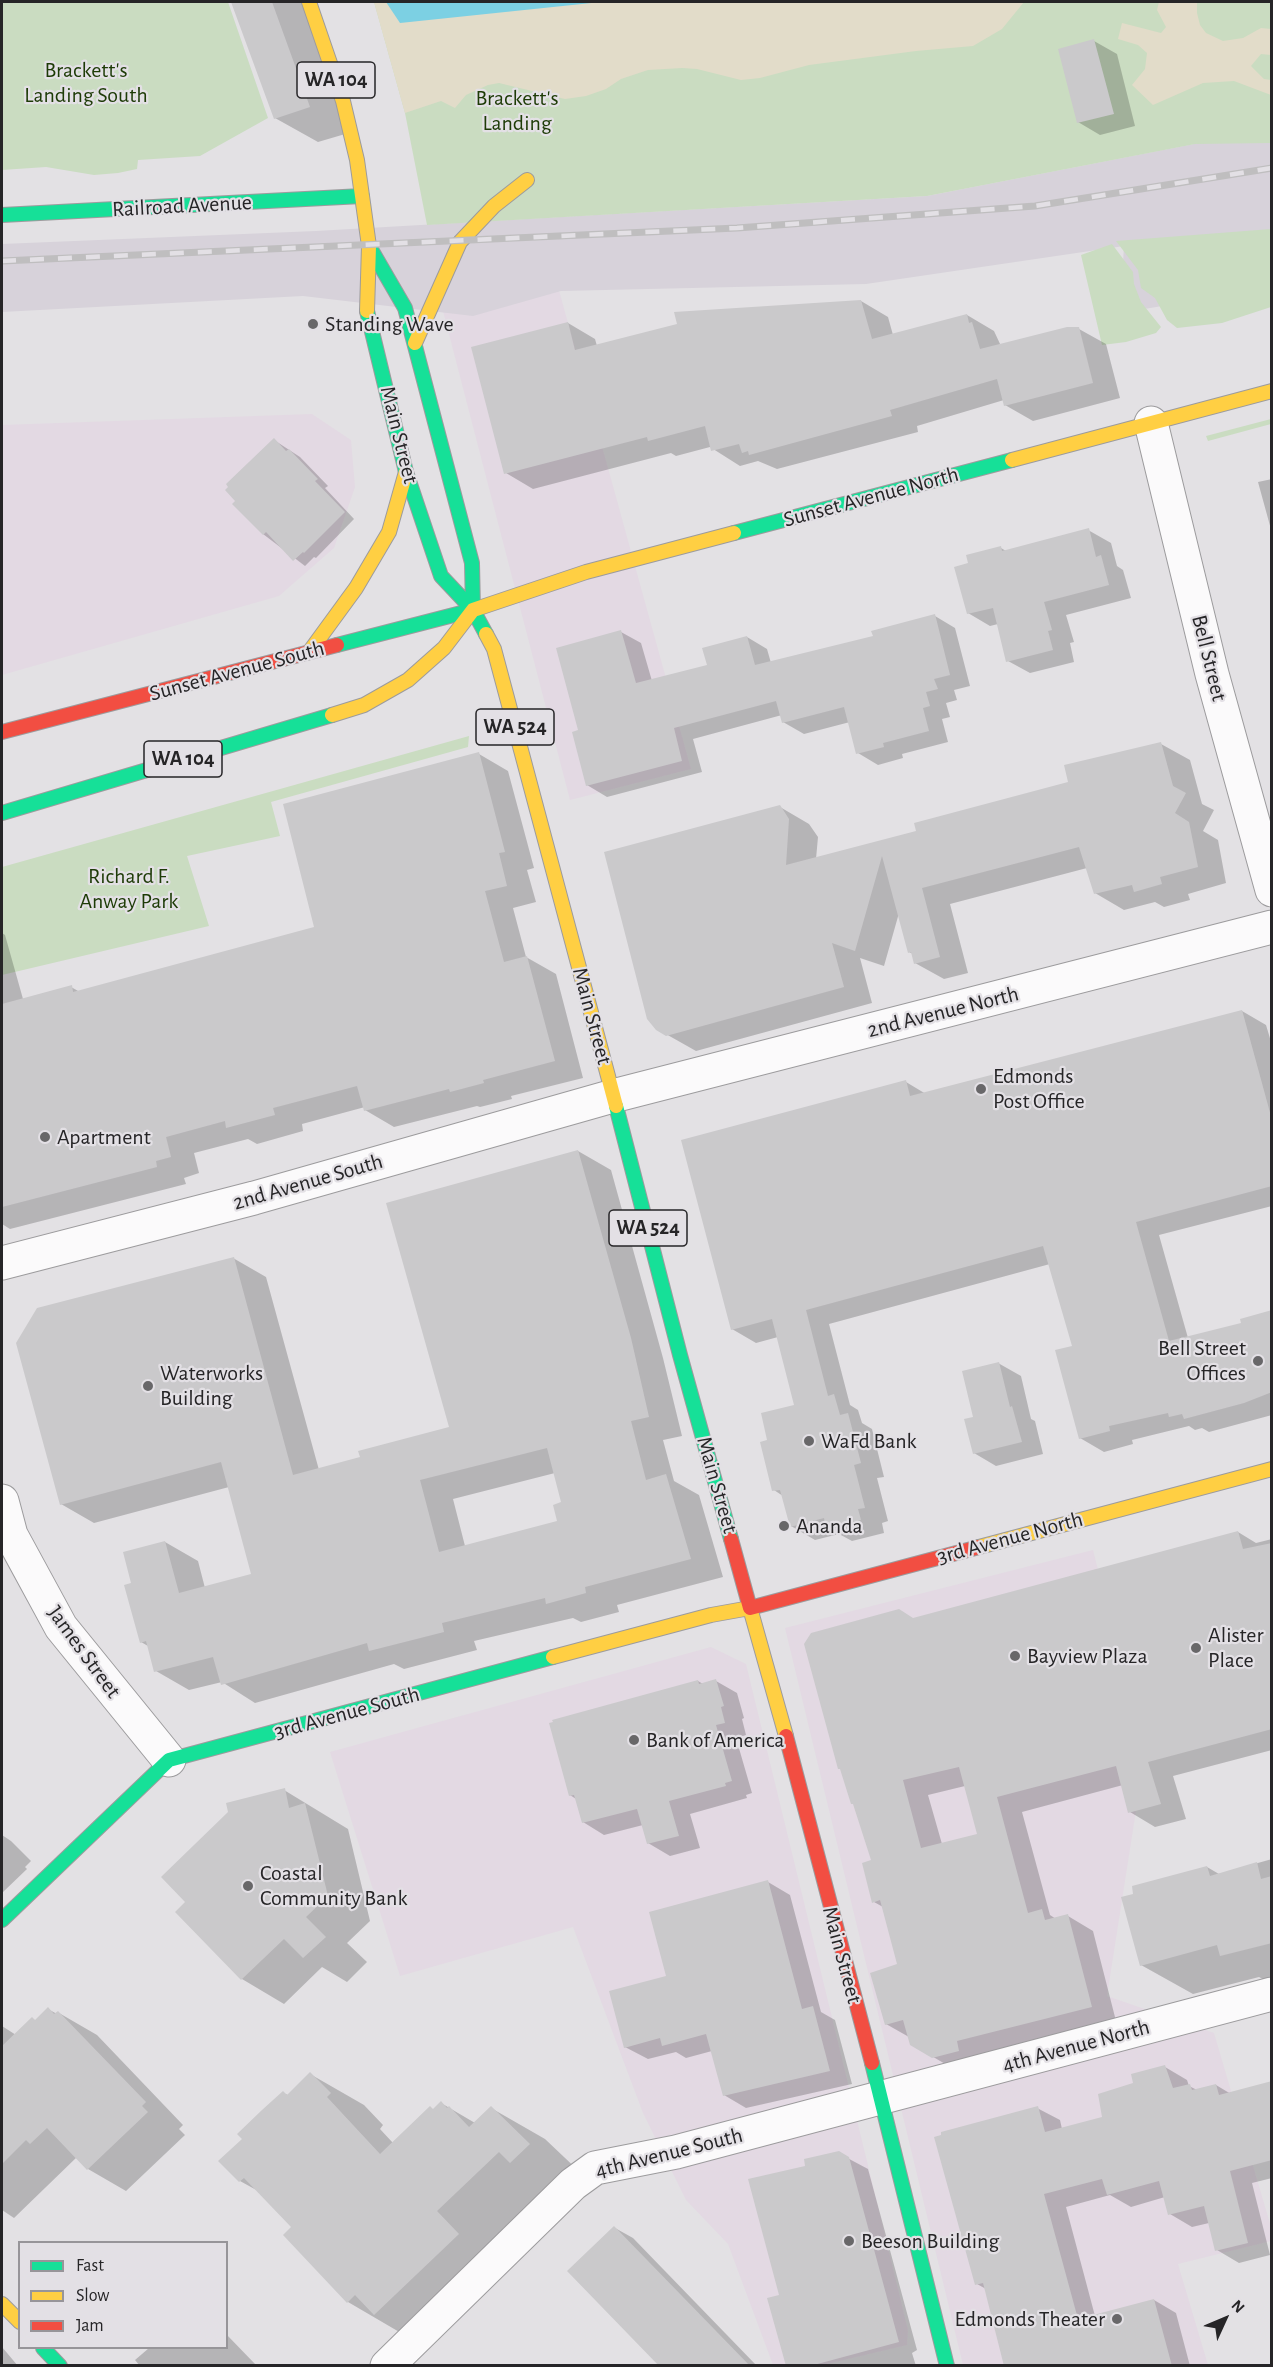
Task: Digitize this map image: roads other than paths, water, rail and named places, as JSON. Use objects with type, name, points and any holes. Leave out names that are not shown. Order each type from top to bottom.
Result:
[{"type":"main road","name":"WA 104","points":[[309,2],[342,100],[357,160],[362,196]]},
{"type":"main road","points":[[415,343],[460,242],[494,206],[527,180]]},
{"type":"main road","name":"Railroad Avenue","points":[[2,215],[362,196]]},
{"type":"main road","name":"Main Street","points":[[362,196],[369,246],[366,305],[406,472],[441,576],[473,610],[494,649],[614,1096],[680,1355],[797,1774],[947,2366]]},
{"type":"main road","name":"Main Street","points":[[369,246],[405,308],[472,563],[473,610]]},
{"type":"main road","name":"Sunset Avenue North","points":[[473,610],[586,572],[1272,391]]},
{"type":"main road","name":"WA 104","points":[[310,651],[356,588],[389,532],[406,472]]},
{"type":"main road","name":"WA 104","points":[[2,813],[364,705],[408,680],[444,648],[473,610]]},
{"type":"main road","name":"Sunset Avenue South","points":[[2,732],[473,610]]},
{"type":"main road","name":"3rd Avenue North","points":[[750,1608],[1272,1469]]},
{"type":"main road","name":"3rd Avenue South","points":[[2,1920],[169,1760],[700,1618],[750,1608]]},
{"type":"main road","points":[[2,2304],[18,2320]]},
{"type":"main road","points":[[44,2349],[60,2366]]},
{"type":"street","name":"Bell Street","points":[[1151,423],[1212,674],[1272,890]]},
{"type":"street","name":"2nd Avenue North","points":[[614,1096],[1272,927]]},
{"type":"street","name":"2nd Avenue South","points":[[2,1263],[254,1198],[614,1096]]},
{"type":"street","name":"James Street","points":[[2,1501],[11,1535],[61,1627],[169,1760]]},
{"type":"street","name":"4th Avenue North","points":[[880,2098],[1272,1994]]},
{"type":"street","name":"4th Avenue South","points":[[387,2366],[573,2184],[595,2168],[676,2152],[880,2098]]},
{"type":"water","points":[[386,2],[601,2],[400,23]]},
{"type":"railway","points":[[2,261],[737,228],[1035,206],[1272,168]]},
{"type":"place","name":"Standing Wave","points":[[313,324]]},
{"type":"place","name":"Edmonds Post Office","points":[[981,1089]]},
{"type":"place","name":"Apartment","points":[[45,1137]]},
{"type":"place","name":"Bell Street Offices","points":[[1258,1361]]},
{"type":"place","name":"Waterworks Building","points":[[148,1386]]},
{"type":"place","name":"WaFd Bank","points":[[809,1441]]},
{"type":"place","name":"Ananda","points":[[784,1526]]},
{"type":"place","name":"Alister Place","points":[[1196,1648]]},
{"type":"place","name":"Bayview Plaza","points":[[1015,1656]]},
{"type":"place","name":"Bank of America","points":[[634,1740]]},
{"type":"place","name":"Coastal Community Bank","points":[[248,1886]]},
{"type":"place","name":"Beeson Building","points":[[849,2241]]},
{"type":"place","name":"Edmonds Theater","points":[[1117,2319]]},
{"type":"park label","name":"Brackett's Landing South","points":[[86,82]]},
{"type":"park label","name":"Brackett's Landing","points":[[517,110]]},
{"type":"park label","name":"Richard F. Anway Park","points":[[129,888]]}]
